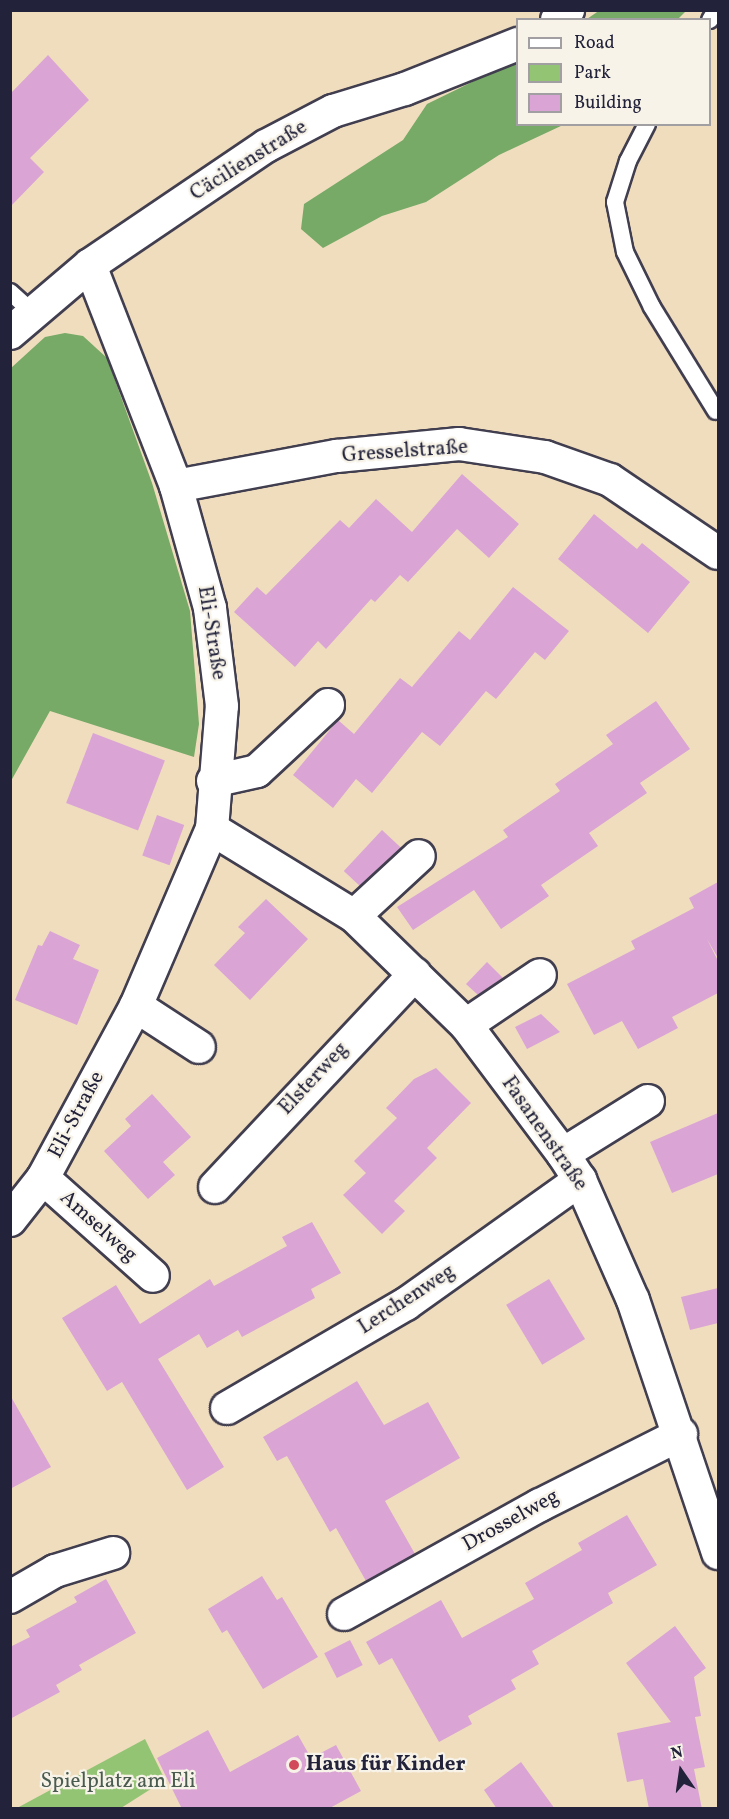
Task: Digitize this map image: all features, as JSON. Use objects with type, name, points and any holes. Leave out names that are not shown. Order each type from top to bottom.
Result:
[{"type":"street","name":"Cäcilienstraße","points":[[17,312],[266,146],[333,111],[405,89],[516,45]]},
{"type":"street","name":"Eli-Straße","points":[[10,1220],[43,1178],[135,1006],[212,829],[213,781],[222,706],[210,608],[176,486],[90,265]]},
{"type":"street","name":"Gresselstraße","points":[[176,486],[337,456],[459,444],[545,457],[610,480],[718,553]]},
{"type":"street","points":[[213,781],[257,771],[328,705]]},
{"type":"street","name":"Fasanenstraße","points":[[212,829],[354,916],[466,1025],[563,1154],[580,1180],[633,1299],[681,1434],[718,1553]]},
{"type":"street","points":[[354,916],[419,855]]},
{"type":"street","name":"Elsterweg","points":[[215,1187],[415,974]]},
{"type":"street","points":[[466,1025],[540,975]]},
{"type":"street","points":[[135,1006],[198,1047]]},
{"type":"street","points":[[563,1154],[648,1101]]},
{"type":"street","name":"Amselweg","points":[[43,1178],[153,1276]]},
{"type":"street","name":"Lerchenweg","points":[[227,1408],[406,1304],[580,1180]]},
{"type":"street","name":"Drosselweg","points":[[344,1614],[540,1505],[681,1434]]},
{"type":"street","points":[[10,1597],[55,1571],[113,1553]]},
{"type":"lane","points":[[646,126],[628,161],[615,202],[625,252],[652,307],[716,411]]},
{"type":"green space","points":[[600,10],[686,10],[679,18],[588,18]]},
{"type":"green space","points":[[516,60],[516,126],[561,126],[499,155],[426,202],[382,216],[323,248],[301,229],[304,204],[403,140],[427,104]]},
{"type":"green space","points":[[65,333],[83,336],[107,358],[152,483],[190,611],[199,724],[194,757],[50,711],[11,781],[11,368],[45,337]]},
{"type":"green space","name":"Spielplatz am Eli","points":[[145,1739],[165,1780],[121,1808],[17,1808]]},
{"type":"building","points":[[48,55],[89,100],[30,158],[44,172],[11,206],[11,93]]},
{"type":"building","points":[[462,474],[519,524],[489,558],[457,529],[408,582],[400,575],[375,602],[371,599],[326,649],[318,641],[295,667],[234,612],[257,587],[266,595],[340,520],[349,528],[376,499],[412,532]]},
{"type":"building","points":[[594,514],[637,549],[642,543],[690,582],[648,633],[558,559]]},
{"type":"building","points":[[513,587],[569,631],[545,660],[535,652],[496,699],[486,691],[440,746],[422,732],[372,793],[356,779],[333,808],[293,775],[338,720],[354,734],[400,678],[412,687],[459,631],[470,640]]},
{"type":"building","points":[[656,701],[690,749],[640,783],[647,793],[589,833],[598,846],[541,885],[549,896],[501,929],[474,890],[413,930],[397,907],[508,837],[503,830],[560,791],[555,784],[613,744],[606,735]]},
{"type":"building","points":[[93,733],[165,761],[138,831],[66,803]]},
{"type":"building","points":[[157,815],[184,825],[170,865],[142,855]]},
{"type":"building","points":[[382,830],[401,848],[363,889],[344,871]]},
{"type":"building","points":[[718,882],[718,958],[707,939],[718,961],[718,993],[672,1017],[678,1028],[638,1049],[622,1021],[594,1035],[567,984],[635,949],[631,941],[694,908],[689,898]]},
{"type":"building","points":[[266,899],[308,939],[250,1000],[214,965],[245,933],[238,927]]},
{"type":"building","points":[[50,931],[80,945],[73,959],[99,970],[77,1025],[15,1000],[38,945],[42,946]]},
{"type":"building","points":[[487,962],[503,978],[478,995],[466,984]]},
{"type":"building","points":[[541,1014],[560,1032],[527,1049],[515,1027]]},
{"type":"building","points":[[436,1068],[471,1103],[427,1148],[437,1158],[394,1201],[405,1211],[382,1234],[343,1195],[366,1173],[354,1161],[397,1118],[386,1108],[414,1079]]},
{"type":"building","points":[[152,1094],[191,1137],[163,1162],[175,1175],[148,1199],[104,1151],[131,1126],[125,1119]]},
{"type":"building","points":[[718,1113],[718,1174],[672,1193],[650,1142]]},
{"type":"building","points":[[312,1222],[341,1273],[311,1289],[315,1298],[242,1337],[238,1330],[207,1348],[199,1334],[158,1359],[224,1467],[187,1490],[122,1382],[107,1391],[62,1318],[116,1285],[140,1324],[210,1279],[214,1286],[287,1246],[282,1237]]},
{"type":"building","points":[[549,1279],[585,1339],[542,1365],[506,1305]]},
{"type":"building","points":[[718,1288],[718,1323],[690,1330],[681,1297]]},
{"type":"building","points":[[357,1381],[384,1425],[428,1402],[460,1458],[385,1501],[415,1554],[366,1581],[336,1528],[330,1532],[287,1456],[277,1461],[263,1437]]},
{"type":"building","points":[[10,1395],[51,1467],[10,1489]]},
{"type":"building","points":[[627,1515],[657,1565],[608,1593],[613,1603],[532,1651],[539,1664],[511,1680],[516,1689],[468,1716],[472,1724],[439,1742],[392,1658],[379,1665],[366,1642],[441,1600],[462,1638],[534,1599],[525,1583],[582,1550],[578,1543]]},
{"type":"building","points":[[262,1576],[277,1600],[282,1597],[318,1657],[263,1689],[227,1630],[222,1633],[208,1609]]},
{"type":"building","points":[[106,1579],[136,1633],[79,1665],[82,1670],[56,1685],[60,1692],[10,1719],[10,1647],[30,1637],[26,1630],[77,1602],[74,1597]]},
{"type":"building","points":[[675,1626],[706,1668],[694,1677],[701,1716],[695,1717],[705,1767],[694,1769],[702,1809],[649,1809],[643,1779],[627,1782],[617,1733],[671,1722],[626,1663]]},
{"type":"building","points":[[350,1640],[363,1665],[337,1678],[324,1653]]},
{"type":"building","name":"Haus für Kinder","points":[[208,1730],[230,1772],[298,1735],[311,1758],[336,1745],[361,1791],[328,1809],[182,1809],[157,1758]]},
{"type":"building","points":[[521,1762],[555,1809],[497,1809],[484,1790]]},
{"type":"place","name":"Haus für Kinder","points":[[294,1765]]}]
